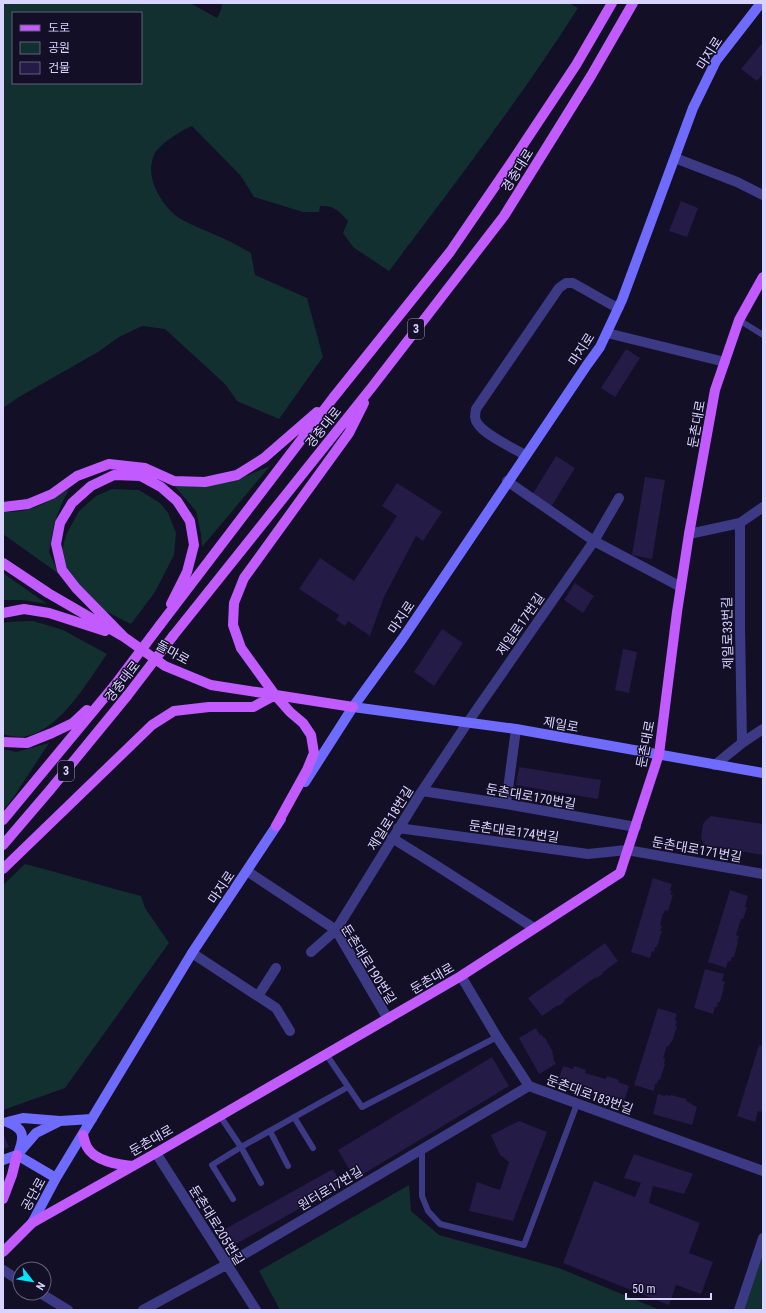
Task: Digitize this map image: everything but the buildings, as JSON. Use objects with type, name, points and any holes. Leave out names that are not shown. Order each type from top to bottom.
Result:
[{"type":"main road","points":[[576,65],[608,3]]},
{"type":"main road","name":"경충대로","points":[[3,820],[114,686],[333,398],[450,252],[576,65],[612,3]]},
{"type":"main road","name":"경충대로","points":[[3,846],[127,696],[504,216],[591,76],[633,3]]},
{"type":"main road","name":"둔촌대로","points":[[3,1252],[32,1223],[156,1153],[461,976],[620,873],[659,754],[677,612],[689,534],[715,390],[739,320],[763,277]]},
{"type":"main road","points":[[276,826],[307,770],[314,753],[311,735],[303,723],[290,712],[275,695],[241,648],[233,625],[234,603],[244,578],[349,433],[372,386]]},
{"type":"main road","points":[[3,507],[28,504],[52,494],[77,476],[109,464],[145,468],[174,480],[205,482],[237,475],[264,458],[333,398]]},
{"type":"main road","points":[[124,637],[76,588],[62,570],[56,544],[60,523],[72,503],[91,486],[114,475],[141,476],[161,487],[177,500],[190,521],[194,545],[187,572],[160,625]]},
{"type":"main road","name":"돌마로","points":[[3,563],[48,593],[124,637],[166,666],[210,684],[353,707]]},
{"type":"main road","points":[[3,612],[24,609],[49,613],[124,637]]},
{"type":"main road","points":[[3,742],[27,743],[52,734],[73,723],[114,686]]},
{"type":"main road","points":[[3,869],[152,725],[174,710],[209,707],[253,707],[275,695]]},
{"type":"main road","points":[[83,1135],[87,1149],[99,1158],[116,1165],[133,1166]]},
{"type":"main road","points":[[3,1199],[12,1176],[17,1155]]},
{"type":"street","name":"마지로","points":[[56,1178],[192,952],[247,871],[353,707],[403,638],[525,455],[600,347],[619,307],[694,108],[716,61],[760,3]]},
{"type":"street","points":[[675,158],[737,182],[763,195]]},
{"type":"street","points":[[525,455],[484,431],[474,416],[476,409],[559,288],[566,283],[573,283],[612,305],[619,307]]},
{"type":"street","points":[[607,333],[725,362]]},
{"type":"street","points":[[508,481],[594,541],[681,587]]},
{"type":"street","name":"제일로17번길","points":[[468,722],[594,541],[619,498]]},
{"type":"street","points":[[689,534],[740,523],[762,509]]},
{"type":"street","name":"제일로33번길","points":[[740,523],[742,743]]},
{"type":"street","name":"제일로","points":[[353,707],[516,729],[763,773]]},
{"type":"street","name":"제일로18번길","points":[[311,952],[336,930],[398,828],[468,722]]},
{"type":"street","points":[[506,804],[516,729]]},
{"type":"street","points":[[715,765],[742,743],[763,729]]},
{"type":"street","name":"둔촌대로170번길","points":[[422,791],[636,827]]},
{"type":"street","name":"둔촌대로174번길","points":[[398,828],[588,854],[627,850]]},
{"type":"street","points":[[392,838],[534,928]]},
{"type":"street","name":"둔촌대로171번길","points":[[627,850],[763,874]]},
{"type":"street","name":"둔촌대로190번길","points":[[247,871],[336,930],[388,1019]]},
{"type":"street","points":[[192,952],[276,1008],[290,1031]]},
{"type":"street","points":[[258,996],[276,968]]},
{"type":"street","name":"둔촌대로183번길","points":[[461,976],[528,1086],[763,1171]]},
{"type":"street","name":"원터로17번길","points":[[143,1310],[226,1265],[528,1086]]},
{"type":"street","points":[[5,1122],[23,1118],[60,1121],[92,1119]]},
{"type":"street","points":[[3,1160],[17,1155],[36,1133],[60,1121]]},
{"type":"street","points":[[5,1122],[16,1126],[22,1133],[22,1143],[17,1155]]},
{"type":"street","name":"둔촌대로205번길","points":[[156,1153],[256,1310]]},
{"type":"street","points":[[17,1155],[56,1178]]},
{"type":"street","name":"공단로","points":[[32,1223],[56,1178]]},
{"type":"street","points":[[739,1310],[763,1238]]},
{"type":"street","points":[[3,1270],[12,1276]]},
{"type":"street","points":[[52,1300],[68,1310]]},
{"type":"lane","points":[[739,320],[763,335]]},
{"type":"lane","points":[[326,1054],[362,1107],[497,1037]]},
{"type":"lane","points":[[232,1198],[212,1165],[348,1087]]},
{"type":"lane","points":[[422,1149],[422,1196],[428,1211],[440,1224],[524,1245],[577,1104]]},
{"type":"lane","points":[[220,1116],[241,1147],[261,1183]]},
{"type":"lane","points":[[294,1117],[313,1148]]},
{"type":"lane","points":[[270,1131],[288,1166]]},
{"type":"green space","points":[[3,3],[190,3],[217,18],[221,10],[222,3],[569,3],[578,8],[510,109],[389,271],[353,247],[343,233],[348,221],[336,209],[320,206],[319,212],[303,212],[254,197],[241,176],[192,126],[171,138],[156,151],[152,163],[152,180],[164,203],[175,215],[188,223],[228,240],[251,253],[255,275],[307,298],[323,357],[279,419],[237,401],[226,385],[165,329],[142,326],[119,337],[98,352],[19,397],[3,408]]},
{"type":"green space","points":[[270,466],[202,547],[196,511],[172,483],[208,484],[234,481]]},
{"type":"green space","points":[[69,489],[54,524],[49,552],[59,574],[3,534],[3,511],[12,512],[30,509]]},
{"type":"green space","points":[[112,489],[139,490],[160,503],[168,513],[176,533],[174,555],[155,592],[131,624],[99,608],[65,572],[62,551],[66,535],[79,511],[96,496]]},
{"type":"green space","points":[[3,573],[47,604],[23,600],[3,600]]},
{"type":"green space","points":[[33,621],[63,630],[107,654],[73,702],[51,724],[40,731],[25,737],[6,735],[3,734],[3,624],[6,622]]},
{"type":"green space","points":[[49,743],[3,811],[3,749],[16,752]]},
{"type":"green space","points":[[25,864],[141,896],[145,908],[169,943],[65,1088],[3,1110],[3,885]]},
{"type":"green space","points":[[409,1185],[411,1211],[439,1235],[559,1268],[660,1310],[280,1310],[259,1271]]},
{"type":"green space","points":[[763,1241],[763,1310],[740,1310]]}]
